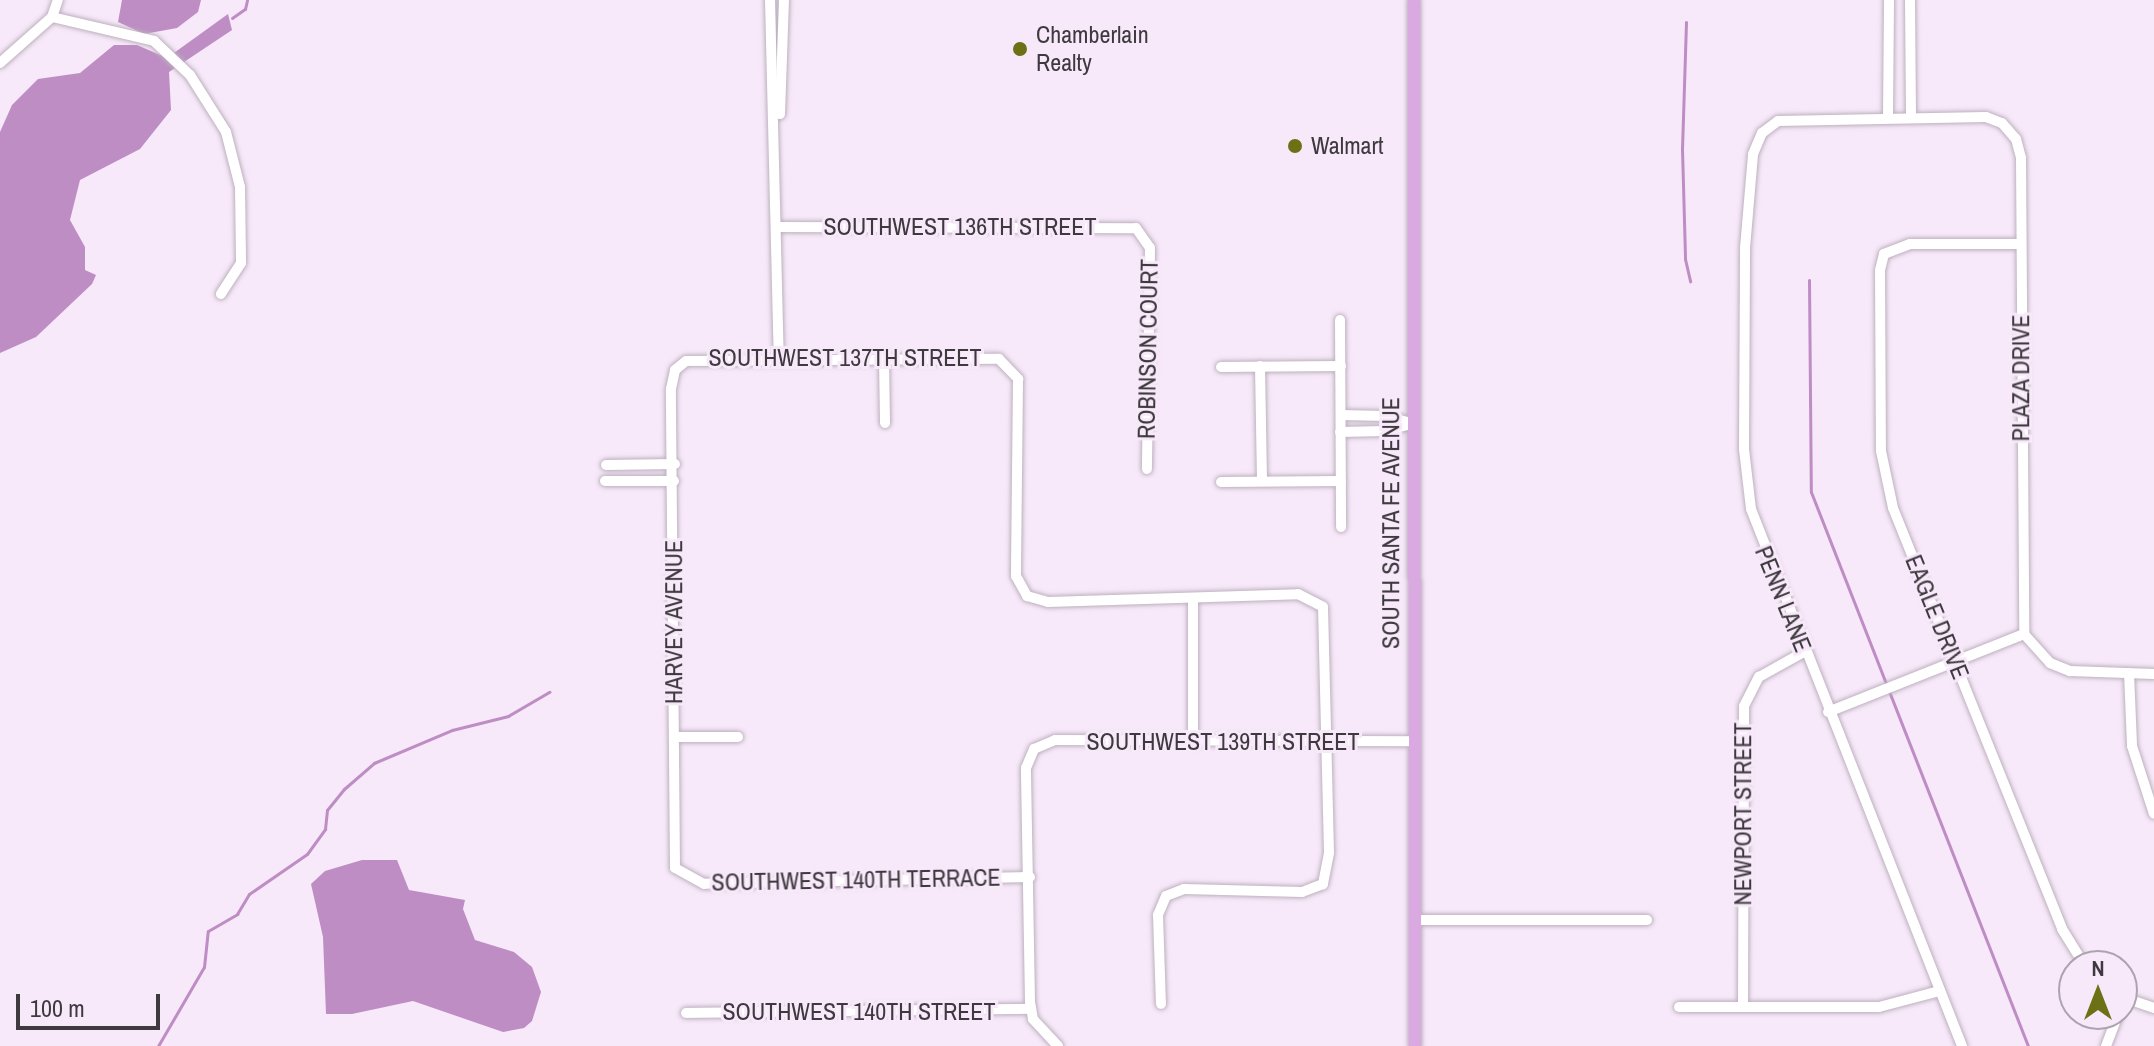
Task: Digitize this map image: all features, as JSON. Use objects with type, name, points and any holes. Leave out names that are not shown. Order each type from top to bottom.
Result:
[{"type":"main road","name":"SOUTH SANTA FE AVENUE","points":[[1414,0],[1412,424],[1415,1046]]},
{"type":"street","points":[[0,63],[52,17],[58,0]]},
{"type":"street","points":[[770,0],[777,156],[779,360]]},
{"type":"street","points":[[777,156],[784,0]]},
{"type":"street","points":[[1889,0],[1888,117],[1911,117],[1910,0]]},
{"type":"street","points":[[52,17],[148,39],[171,53],[226,132],[240,187],[241,263],[221,294]]},
{"type":"street","name":"PENN LANE","points":[[1888,117],[1797,117],[1767,128],[1753,154],[1744,270],[1745,472],[1757,532],[1962,1046]]},
{"type":"street","name":"PLAZA DRIVE","points":[[1911,117],[1986,117],[2006,126],[2020,148],[2024,634]]},
{"type":"street","name":"SOUTHWEST 136TH STREET","points":[[777,227],[1123,224],[1141,231]]},
{"type":"street","name":"ROBINSON COURT","points":[[1141,231],[1150,248],[1147,469]]},
{"type":"street","name":"EAGLE DRIVE","points":[[2021,244],[1910,244],[1888,250],[1880,270],[1883,475],[2062,929],[2075,950]]},
{"type":"street","points":[[1340,320],[1341,527]]},
{"type":"street","name":"SOUTHWEST 137TH STREET","points":[[678,366],[692,359],[988,357],[1011,367],[1018,388],[1016,576],[1027,596],[1048,602],[1193,598]]},
{"type":"street","points":[[884,359],[885,423]]},
{"type":"street","name":"HARVEY AVENUE","points":[[678,366],[671,389],[675,464],[672,853],[683,876]]},
{"type":"street","points":[[1260,366],[1262,481]]},
{"type":"street","points":[[1221,367],[1341,366]]},
{"type":"street","points":[[1341,415],[1386,416],[1412,424]]},
{"type":"street","points":[[1340,432],[1385,431],[1412,424]]},
{"type":"street","points":[[606,465],[675,464]]},
{"type":"street","points":[[628,465],[628,481]]},
{"type":"street","points":[[605,481],[674,481]]},
{"type":"street","points":[[1221,482],[1341,481]]},
{"type":"street","points":[[1161,1004],[1158,915],[1166,896],[1184,889],[1302,892],[1323,884],[1329,853],[1327,622],[1319,603],[1298,594],[1193,598],[1193,743]]},
{"type":"street","points":[[1828,712],[2024,634],[2059,668],[2154,674]]},
{"type":"street","name":"NEWPORT STREET","points":[[1743,1007],[1744,706],[1759,677],[1804,652]]},
{"type":"street","points":[[2129,673],[2132,746],[2154,814]]},
{"type":"street","points":[[675,737],[738,737]]},
{"type":"street","name":"SOUTHWEST 139TH STREET","points":[[1030,877],[1026,768],[1034,749],[1055,740],[1193,743],[1415,741]]},
{"type":"street","name":"SOUTHWEST 140TH TERRACE","points":[[683,876],[704,884],[1030,877]]},
{"type":"street","points":[[1030,877],[1031,1009],[1039,1026],[1058,1046]]},
{"type":"street","points":[[1415,920],[1647,920]]},
{"type":"street","points":[[1679,1007],[1879,1007],[1939,991]]},
{"type":"street","name":"SOUTHWEST 140TH STREET","points":[[686,1013],[1031,1009]]},
{"type":"shaded area","points":[[122,0],[201,0],[198,12],[177,28],[144,34],[118,22]]},
{"type":"shaded area","points":[[228,14],[232,30],[169,72],[171,110],[140,149],[80,180],[70,220],[85,247],[85,270],[96,275],[92,284],[36,337],[0,353],[0,132],[12,105],[38,79],[80,73],[114,45],[137,45],[167,58]]},
{"type":"shaded area","points":[[362,860],[397,860],[409,890],[465,900],[463,909],[475,940],[514,952],[532,967],[541,992],[532,1021],[524,1028],[503,1032],[413,1001],[352,1014],[326,1014],[323,937],[311,884],[325,871]]},
{"type":"waterway","points":[[232,18],[245,9],[247,0]]},
{"type":"waterway","points":[[1686,22],[1682,149],[1685,259],[1690,281]]},
{"type":"waterway","points":[[1809,280],[1811,492],[2028,1046]]},
{"type":"waterway","points":[[158,1046],[204,967],[208,931],[237,914],[249,894],[307,854],[325,829],[327,810],[344,789],[374,763],[452,730],[508,716],[549,692]]},
{"type":"place","name":"Chamberlain Realty","points":[[1020,49]]},
{"type":"place","name":"Walmart","points":[[1295,146]]}]
